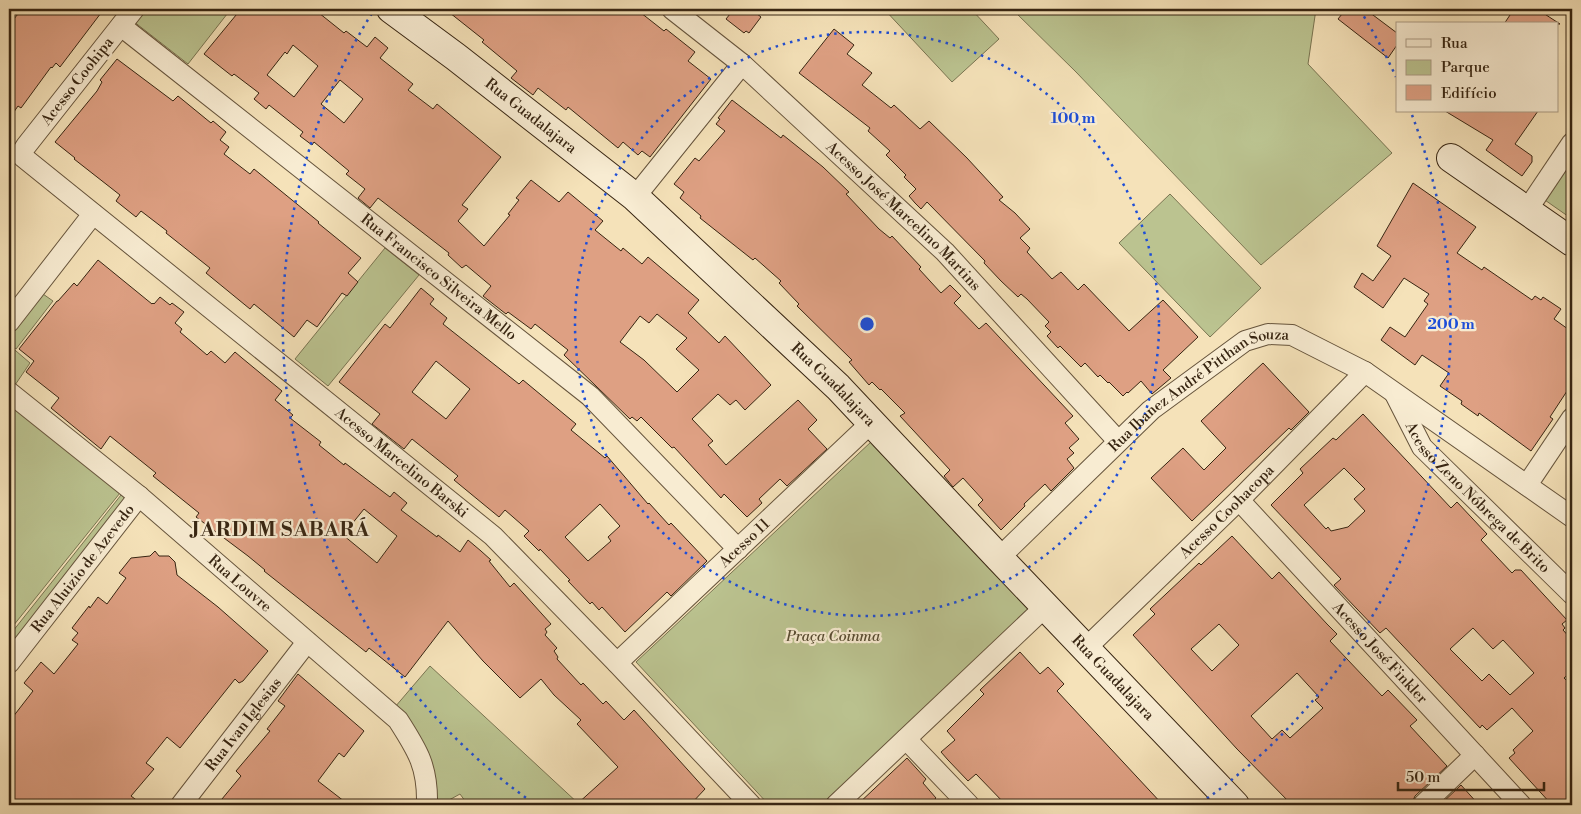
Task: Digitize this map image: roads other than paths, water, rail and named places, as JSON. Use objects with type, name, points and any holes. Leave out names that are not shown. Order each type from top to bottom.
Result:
[{"type":"main road","name":"Rua Guadalajara","points":[[391,9],[464,63],[635,197],[838,387],[1235,805]]},
{"type":"main road","points":[[1451,158],[1572,242]]},
{"type":"street","name":"Acesso Coohipa","points":[[21,154],[134,9]]},
{"type":"street","name":"Acesso José Marcelino Martins","points":[[672,9],[742,64],[945,252],[1118,441]]},
{"type":"street","name":"Rua Francisco Silveira Mello","points":[[121,26],[590,396],[738,549]]},
{"type":"street","points":[[635,197],[742,64]]},
{"type":"street","points":[[1527,210],[1572,143]]},
{"type":"street","name":"Acesso Marcelino Barski","points":[[21,154],[26,160],[493,536],[617,663],[751,805]]},
{"type":"street","points":[[9,322],[93,214]]},
{"type":"street","name":"Rua Ibanez André Pitthan Souza","points":[[999,558],[1151,410],[1245,341],[1268,334],[1292,335],[1365,372],[1572,517]]},
{"type":"street","name":"Acesso Coohacopa","points":[[1086,648],[1239,500],[1365,372]]},
{"type":"street","name":"Rua Louvre","points":[[9,392],[139,496],[398,720],[417,750],[424,770],[427,805]]},
{"type":"street","name":"Acesso Zeno Nóbrega de Brito","points":[[1394,392],[1422,447],[1572,594]]},
{"type":"street","points":[[1527,485],[1572,418]]},
{"type":"street","name":"Acesso 11","points":[[617,663],[872,422]]},
{"type":"street","name":"Rua Aluizio de Azevedo","points":[[9,663],[139,496]]},
{"type":"street","name":"Acesso José Finkler","points":[[1239,500],[1521,805]]},
{"type":"street","points":[[836,805],[1046,606]]},
{"type":"street","name":"Rua Ivan Iglesias","points":[[180,805],[307,642]]},
{"type":"street","points":[[906,739],[969,805]]},
{"type":"street","points":[[1423,805],[1475,755]]},
{"type":"district","name":"JARDIM SABARÁ","points":[[281,529]]},
{"type":"park label","name":"Praça Coinma","points":[[833,636]]}]
